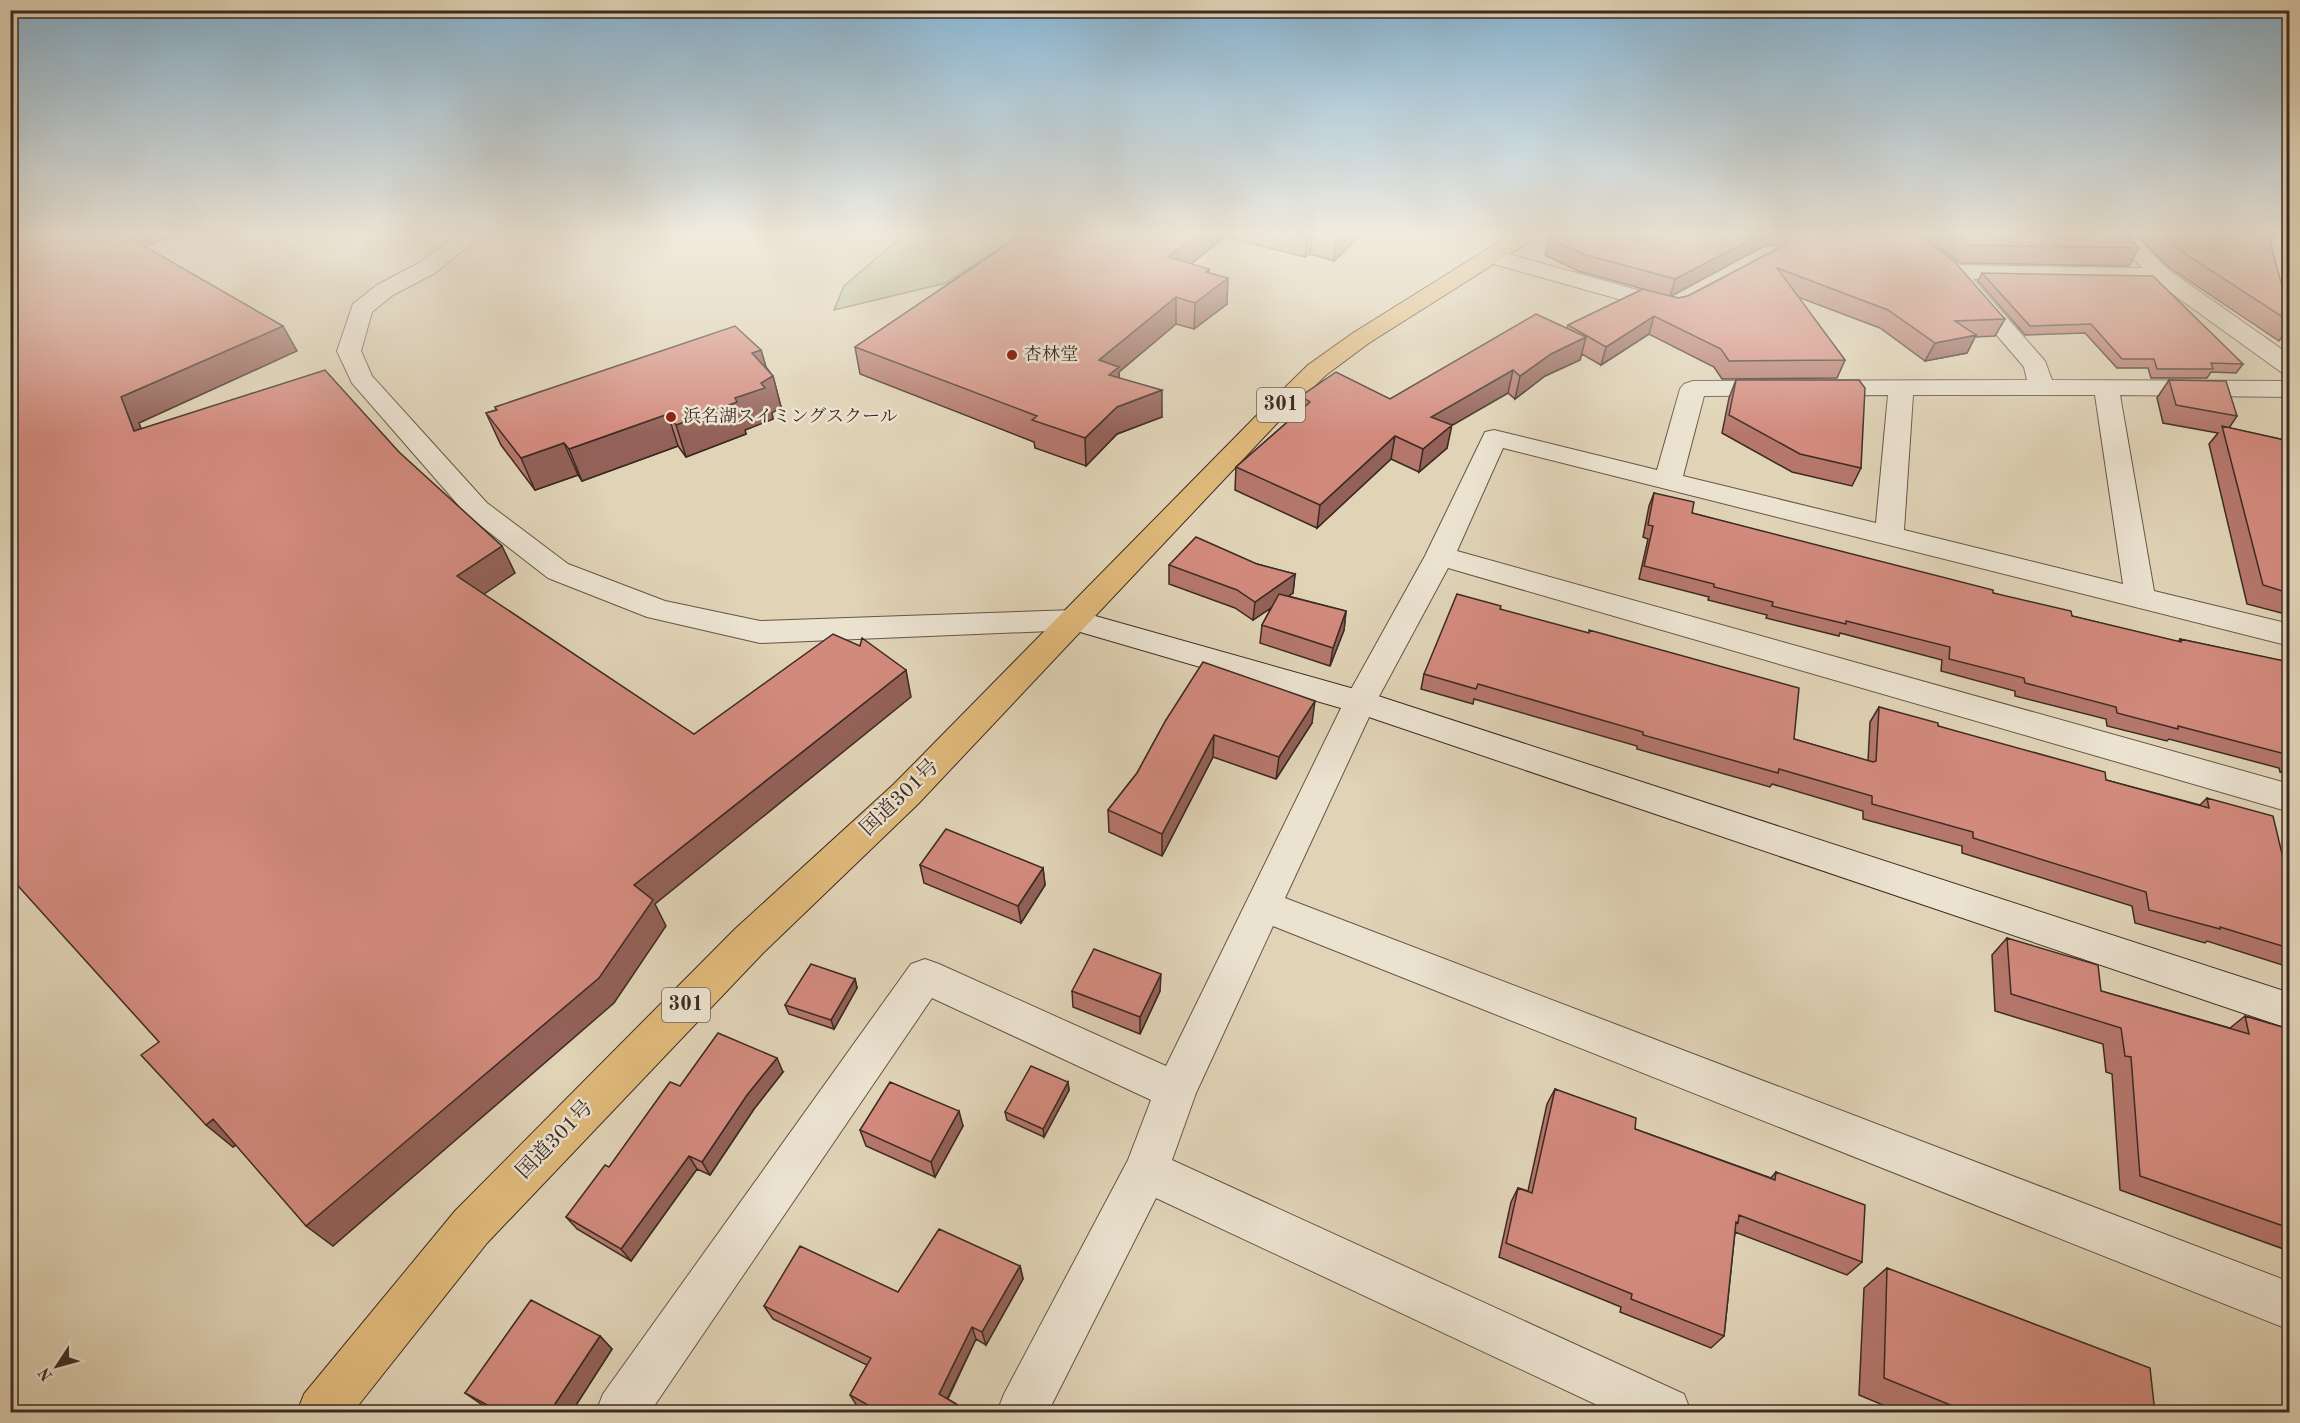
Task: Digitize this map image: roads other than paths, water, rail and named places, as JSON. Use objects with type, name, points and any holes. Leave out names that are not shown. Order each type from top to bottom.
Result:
[{"type":"highway","name":"国道301号","points":[[322,1413],[479,1218],[749,941],[906,794],[1239,447],[1317,370],[1361,338],[1419,301]]},
{"type":"street","points":[[371,301],[361,309],[349,351],[361,378],[477,509],[558,571],[658,610],[760,632],[1074,620],[1360,702],[2289,1011]]},
{"type":"street","points":[[1653,301],[1673,307],[1684,301]]},
{"type":"street","points":[[1980,301],[2036,366],[2042,387]]},
{"type":"street","points":[[2199,301],[2289,367]]},
{"type":"street","points":[[2106,387],[2140,596]]},
{"type":"street","points":[[1668,480],[1693,389],[2106,387],[2289,389]]},
{"type":"street","points":[[1889,537],[1901,389]]},
{"type":"street","points":[[1022,1413],[1146,1170],[1176,1091],[1263,906],[1360,702],[1440,556],[1494,438],[1889,537],[2140,596],[2289,635]]},
{"type":"street","points":[[1440,556],[2289,798]]},
{"type":"street","points":[[1263,906],[2289,1306]]},
{"type":"street","points":[[621,1413],[925,976],[1176,1091]]},
{"type":"street","points":[[1146,1170],[1666,1413]]},
{"type":"place","name":"杏林堂","points":[[1012,355]]},
{"type":"place","name":"浜名湖スイミングスクール","points":[[671,417]]}]
